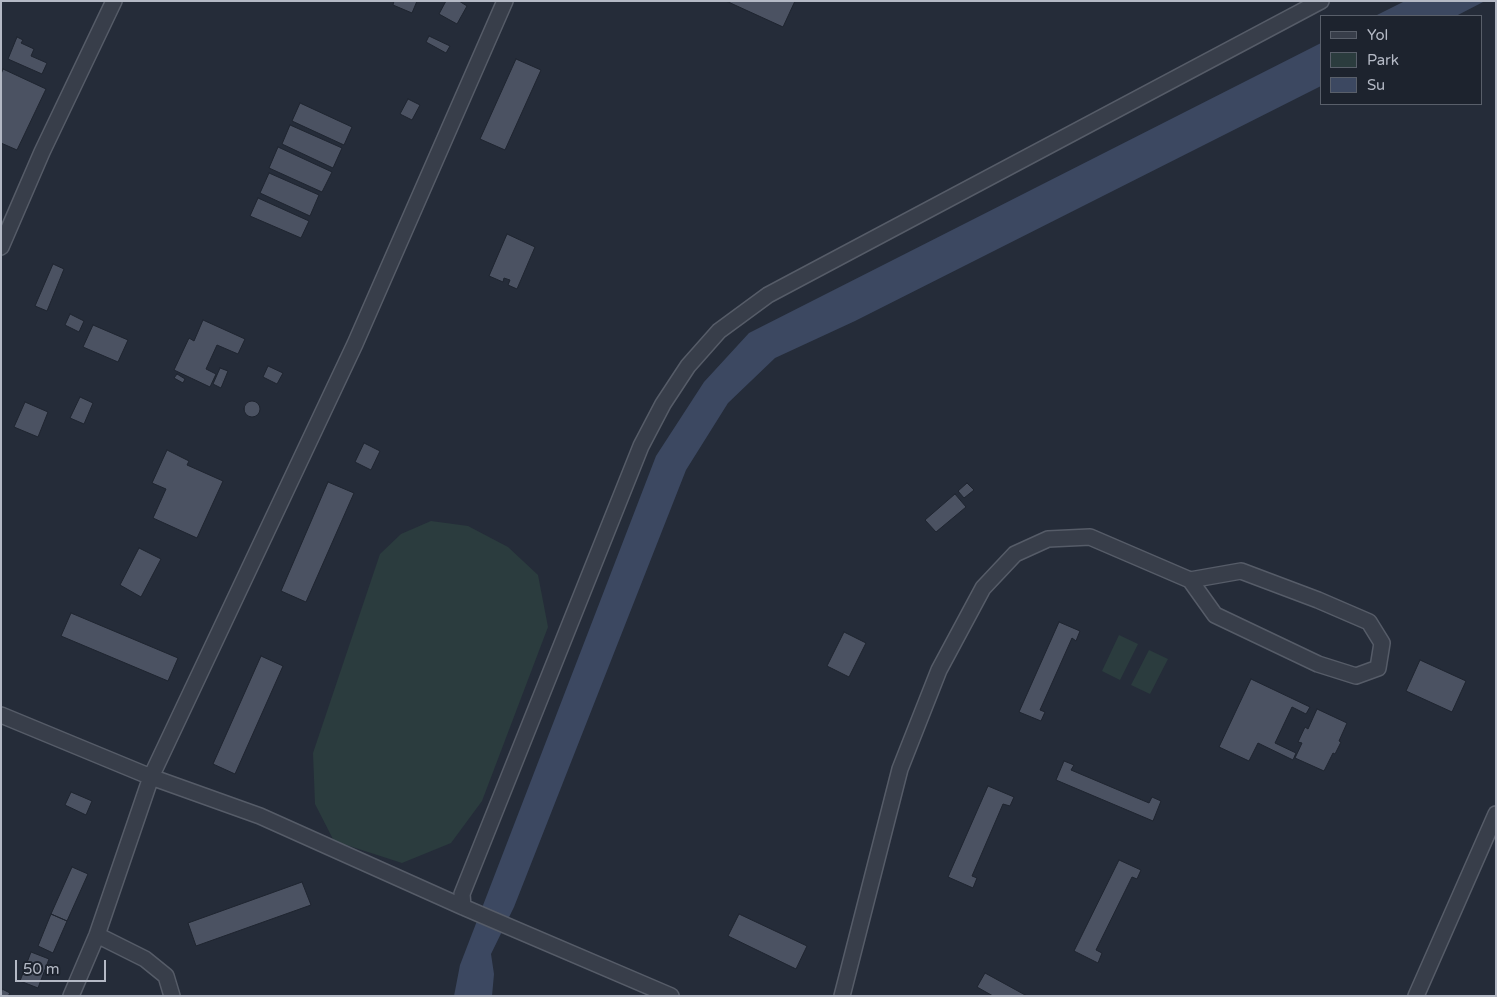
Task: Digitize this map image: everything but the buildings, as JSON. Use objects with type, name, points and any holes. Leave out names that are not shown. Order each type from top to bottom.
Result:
[{"type":"lane","points":[[1,247],[42,152],[114,1]]},
{"type":"lane","points":[[71,996],[97,935],[151,777],[355,344],[505,1]]},
{"type":"lane","points":[[463,907],[462,894],[641,446],[663,404],[688,366],[719,331],[768,295],[1321,1]]},
{"type":"lane","points":[[842,996],[900,769],[938,670],[983,588],[1015,554],[1048,539],[1090,537],[1190,580],[1216,615],[1318,664],[1356,676],[1378,668],[1382,643],[1369,622],[1241,570],[1190,580]]},
{"type":"lane","points":[[1,715],[151,777],[260,816],[463,907],[671,996]]},
{"type":"lane","points":[[1416,996],[1496,814]]},
{"type":"lane","points":[[97,935],[146,959],[166,976],[172,996]]},
{"type":"green space","points":[[431,521],[468,526],[508,547],[538,575],[548,627],[482,801],[451,843],[402,863],[334,841],[315,804],[313,753],[380,554],[401,534]]},
{"type":"green space","points":[[1119,635],[1138,644],[1120,680],[1102,671]]},
{"type":"green space","points":[[1149,650],[1168,659],[1150,694],[1131,685]]},
{"type":"water","points":[[1405,1],[1485,1],[1458,15],[1377,15]]},
{"type":"water","points":[[1320,44],[1320,87],[855,321],[775,358],[728,403],[686,470],[514,907],[491,954],[494,974],[492,996],[454,996],[460,965],[656,456],[704,382],[749,333]]}]
